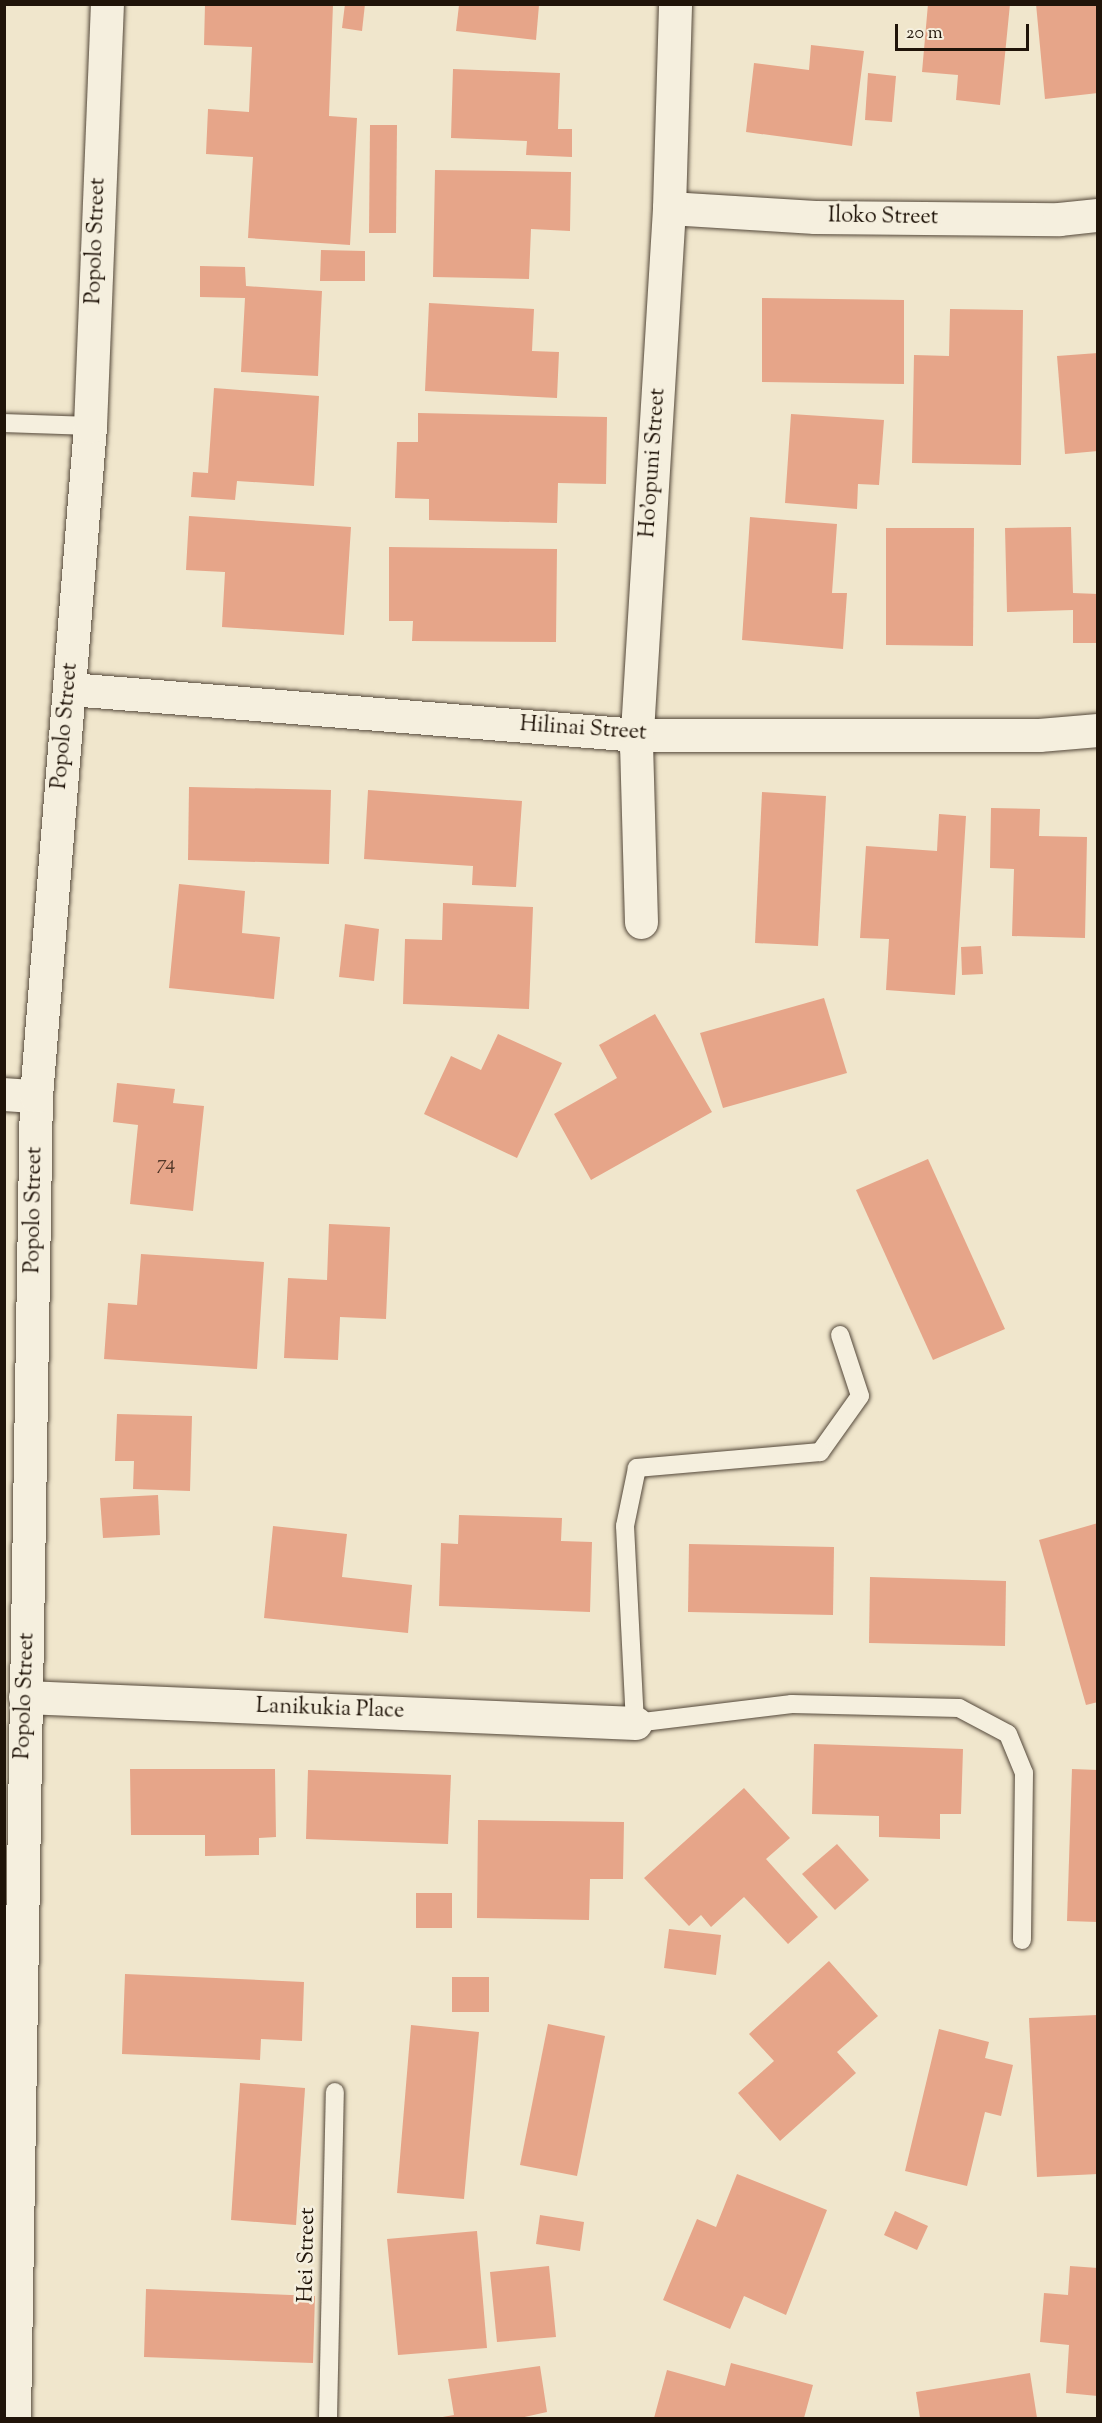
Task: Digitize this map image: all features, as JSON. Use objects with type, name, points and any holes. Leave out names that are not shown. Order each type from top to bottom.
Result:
[{"type":"street","name":"Popolo Street","points":[[14,2418],[12,2007],[25,1697],[20,1095],[70,689],[90,426],[107,4]]},
{"type":"street","name":"Ho'opuni Street","points":[[641,922],[637,735],[669,208],[675,4]]},
{"type":"street","name":"Iloko Street","points":[[669,208],[814,217],[1059,219],[1098,215]]},
{"type":"street","name":"Hilinai Street","points":[[70,689],[637,735],[1039,735],[1098,730]]},
{"type":"street","name":"Lanikukia Place","points":[[25,1697],[635,1723]]},
{"type":"lane","points":[[4,423],[90,426]]},
{"type":"lane","points":[[840,1335],[860,1396],[820,1452],[637,1468],[625,1526],[635,1723],[792,1704],[958,1708],[1008,1734],[1024,1773],[1022,1940]]},
{"type":"lane","name":"Hei Street","points":[[328,2418],[335,2092]]},
{"type":"building","points":[[205,4],[333,4],[329,116],[357,118],[350,245],[248,238],[253,157],[206,154],[208,109],[249,112],[252,47],[204,45]]},
{"type":"building","points":[[345,4],[365,4],[362,31],[342,28]]},
{"type":"building","points":[[928,4],[1010,4],[1000,105],[956,100],[958,75],[922,72]]},
{"type":"building","points":[[1036,4],[1098,4],[1098,93],[1045,99]]},
{"type":"building","points":[[459,5],[539,5],[536,40],[456,31]]},
{"type":"building","points":[[811,45],[864,51],[852,146],[746,132],[754,63],[809,70]]},
{"type":"building","points":[[453,69],[560,73],[558,129],[572,129],[572,157],[526,155],[527,141],[451,138]]},
{"type":"building","points":[[868,73],[896,76],[892,122],[865,120]]},
{"type":"building","points":[[370,125],[397,125],[396,233],[369,233]]},
{"type":"building","points":[[435,170],[571,172],[570,231],[531,229],[529,279],[433,277]]},
{"type":"building","points":[[321,250],[365,251],[365,281],[320,281]]},
{"type":"building","points":[[200,266],[245,267],[246,286],[322,291],[318,376],[241,372],[245,298],[200,297]]},
{"type":"building","points":[[762,298],[904,300],[904,384],[762,382]]},
{"type":"building","points":[[429,303],[534,309],[532,351],[559,352],[557,398],[425,391]]},
{"type":"building","points":[[950,309],[1023,310],[1021,465],[912,463],[914,355],[949,356]]},
{"type":"building","points":[[1098,353],[1098,451],[1065,454],[1057,356]]},
{"type":"building","points":[[214,388],[319,396],[314,486],[237,481],[235,500],[191,497],[193,472],[208,473]]},
{"type":"building","points":[[418,413],[607,417],[606,484],[558,483],[557,523],[429,520],[429,499],[395,498],[397,442],[418,442]]},
{"type":"building","points":[[791,414],[884,420],[879,485],[858,484],[857,509],[785,503]]},
{"type":"building","points":[[189,516],[351,527],[344,635],[222,627],[225,572],[186,570]]},
{"type":"building","points":[[750,517],[837,524],[832,593],[847,593],[843,649],[742,640]]},
{"type":"building","points":[[1071,527],[1073,593],[1098,594],[1098,643],[1073,643],[1073,610],[1007,612],[1005,528]]},
{"type":"building","points":[[886,528],[974,528],[973,646],[886,645]]},
{"type":"building","points":[[389,547],[557,549],[556,642],[412,641],[413,621],[389,621]]},
{"type":"building","points":[[189,787],[331,790],[329,864],[188,860]]},
{"type":"building","points":[[368,790],[522,801],[516,887],[472,885],[473,866],[364,859]]},
{"type":"building","points":[[762,792],[826,796],[818,946],[755,943]]},
{"type":"building","points":[[991,808],[1040,809],[1039,836],[1087,837],[1085,938],[1012,936],[1014,869],[990,868]]},
{"type":"building","points":[[939,814],[966,816],[955,995],[886,990],[889,939],[860,938],[866,846],[937,851]]},
{"type":"building","points":[[179,884],[245,891],[242,933],[280,937],[274,999],[169,988]]},
{"type":"building","points":[[443,903],[533,907],[529,1009],[403,1004],[405,939],[442,940]]},
{"type":"building","points":[[345,924],[379,929],[374,981],[339,977]]},
{"type":"building","points":[[981,946],[983,974],[962,975],[961,947]]},
{"type":"building","points":[[824,998],[847,1073],[723,1108],[700,1033]]},
{"type":"building","points":[[655,1014],[712,1112],[591,1180],[554,1114],[617,1078],[599,1045]]},
{"type":"building","points":[[498,1034],[562,1063],[517,1158],[424,1114],[451,1056],[481,1070]]},
{"type":"building","points":[[117,1083],[175,1089],[173,1103],[204,1106],[193,1211],[130,1204],[138,1125],[113,1122]]},
{"type":"building","points":[[928,1159],[1005,1329],[933,1360],[856,1190]]},
{"type":"building","points":[[329,1224],[390,1227],[386,1319],[340,1317],[338,1360],[284,1358],[288,1278],[327,1280]]},
{"type":"building","points":[[141,1254],[264,1262],[257,1369],[104,1359],[108,1303],[137,1305]]},
{"type":"building","points":[[117,1414],[192,1416],[190,1491],[133,1489],[134,1461],[115,1461]]},
{"type":"building","points":[[158,1495],[160,1535],[103,1538],[100,1498]]},
{"type":"building","points":[[459,1515],[562,1518],[561,1541],[592,1542],[590,1612],[439,1606],[441,1543],[458,1544]]},
{"type":"building","points":[[1098,1523],[1098,1702],[1086,1705],[1039,1540]]},
{"type":"building","points":[[273,1526],[347,1534],[342,1577],[412,1585],[408,1633],[264,1618]]},
{"type":"building","points":[[689,1544],[834,1547],[833,1615],[688,1612]]},
{"type":"building","points":[[870,1577],[1006,1581],[1005,1646],[869,1643]]},
{"type":"building","points":[[814,1744],[963,1749],[961,1814],[940,1814],[940,1839],[879,1837],[879,1816],[812,1814]]},
{"type":"building","points":[[130,1769],[275,1769],[276,1837],[259,1838],[259,1855],[205,1856],[205,1835],[131,1835]]},
{"type":"building","points":[[1072,1769],[1098,1770],[1098,1922],[1067,1921]]},
{"type":"building","points":[[308,1770],[451,1775],[448,1844],[306,1839]]},
{"type":"building","points":[[744,1788],[790,1838],[766,1859],[818,1917],[788,1944],[744,1897],[711,1927],[701,1915],[689,1926],[644,1878]]},
{"type":"building","points":[[478,1820],[624,1822],[623,1879],[590,1879],[589,1920],[477,1918]]},
{"type":"building","points":[[837,1844],[869,1880],[835,1910],[802,1874]]},
{"type":"building","points":[[416,1893],[452,1893],[452,1928],[416,1928]]},
{"type":"building","points":[[669,1929],[721,1935],[716,1975],[664,1968]]},
{"type":"building","points":[[829,1961],[878,2016],[837,2052],[856,2073],[780,2141],[738,2093],[774,2061],[749,2034]]},
{"type":"building","points":[[125,1974],[304,1982],[302,2041],[261,2039],[260,2060],[122,2054]]},
{"type":"building","points":[[452,1977],[489,1977],[489,2012],[452,2012]]},
{"type":"building","points":[[1097,2015],[1098,2174],[1037,2177],[1029,2018]]},
{"type":"building","points":[[548,2024],[605,2036],[577,2176],[520,2165]]},
{"type":"building","points":[[411,2025],[479,2032],[464,2199],[397,2193]]},
{"type":"building","points":[[939,2029],[989,2042],[985,2058],[1013,2065],[1001,2116],[985,2112],[967,2186],[905,2171]]},
{"type":"building","points":[[240,2083],[305,2088],[296,2225],[231,2220]]},
{"type":"building","points":[[737,2174],[827,2210],[786,2315],[744,2296],[730,2329],[663,2300],[697,2219],[716,2227]]},
{"type":"building","points":[[895,2211],[928,2226],[917,2250],[884,2235]]},
{"type":"building","points":[[540,2215],[584,2222],[580,2251],[536,2244]]},
{"type":"building","points":[[477,2231],[487,2348],[398,2355],[387,2239]]},
{"type":"building","points":[[549,2266],[556,2337],[497,2342],[490,2272]]},
{"type":"building","points":[[1070,2266],[1098,2268],[1098,2396],[1066,2393],[1069,2345],[1040,2342],[1044,2293],[1068,2295]]},
{"type":"building","points":[[146,2289],[315,2296],[313,2363],[144,2357]]},
{"type":"building","points":[[731,2363],[813,2385],[804,2418],[654,2418],[667,2370],[725,2386]]},
{"type":"building","points":[[540,2366],[547,2412],[520,2418],[437,2418],[454,2415],[448,2379]]},
{"type":"building","points":[[1030,2373],[1037,2418],[920,2418],[916,2392]]}]
